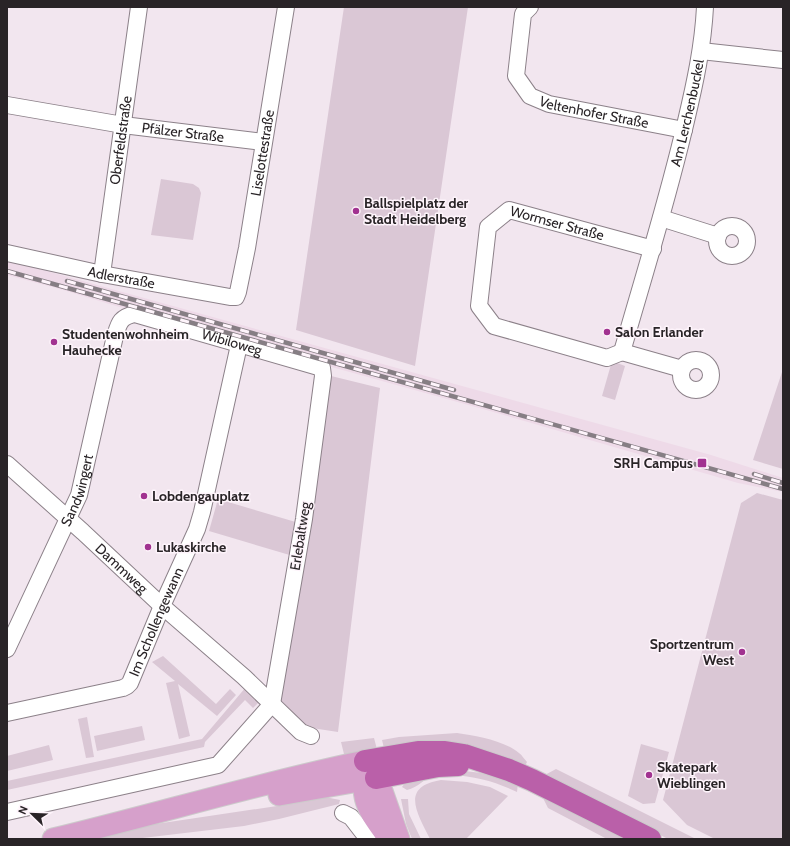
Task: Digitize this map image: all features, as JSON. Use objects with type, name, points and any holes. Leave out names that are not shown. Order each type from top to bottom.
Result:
[{"type":"highway","points":[[368,773],[418,752],[444,752],[464,755],[509,770],[532,780],[650,839]]},
{"type":"highway","points":[[368,773],[407,771],[438,766],[485,763]]},
{"type":"main road","points":[[390,811],[397,788],[407,771]]},
{"type":"main road","points":[[129,821],[300,791],[368,773]]},
{"type":"main road","points":[[368,773],[363,791],[368,808],[390,839]]},
{"type":"main road","points":[[368,773],[381,788],[399,839]]},
{"type":"main road","points":[[52,839],[129,821],[234,792],[368,773]]},
{"type":"main road","points":[[300,791],[341,795],[368,808]]},
{"type":"street","name":"Oberfeldstraße","points":[[102,274],[139,7]]},
{"type":"street","name":"Liselottestraße","points":[[236,297],[247,248],[286,7]]},
{"type":"street","name":"Veltenhofer Straße","points":[[530,7],[523,14],[516,76],[530,96],[549,104],[684,130]]},
{"type":"street","name":"Am Lerchenbuckel","points":[[622,352],[653,249],[684,130],[701,51],[705,7]]},
{"type":"street","points":[[701,51],[783,60]]},
{"type":"street","name":"Pfälzer Straße","points":[[7,105],[123,125],[263,142]]},
{"type":"street","name":"Wormser Straße","points":[[622,352],[607,358],[494,326],[479,306],[488,227],[509,210],[653,249]]},
{"type":"street","points":[[661,218],[718,236]]},
{"type":"street","name":"Adlerstraße","points":[[7,253],[102,274],[223,296],[236,297]]},
{"type":"street","name":"Wibiloweg","points":[[120,321],[127,316],[135,314],[322,368]]},
{"type":"street","name":"Sandwingert","points":[[7,649],[79,495],[115,336],[120,321]]},
{"type":"street","name":"Im Schollengewann","points":[[7,712],[127,686],[130,683],[162,606],[197,529],[240,345]]},
{"type":"street","points":[[622,352],[682,369]]},
{"type":"street","name":"Erlebaltweg","points":[[272,704],[304,519],[323,376],[322,368]]},
{"type":"street","name":"Dammweg","points":[[7,464],[162,606],[244,677],[301,732],[311,736]]},
{"type":"street","points":[[7,812],[218,765],[272,704]]},
{"type":"street","points":[[342,813],[351,816],[368,839]]},
{"type":"shaded area","points":[[344,7],[468,7],[415,366],[296,330]]},
{"type":"shaded area","points":[[161,179],[193,184],[199,188],[201,193],[193,240],[151,235]]},
{"type":"shaded area","points":[[7,260],[711,455],[783,478],[783,492],[738,483],[160,317],[7,275]]},
{"type":"shaded area","points":[[612,361],[625,366],[615,400],[602,396]]},
{"type":"shaded area","points":[[783,369],[783,469],[753,460]]},
{"type":"shaded area","points":[[327,375],[380,388],[338,732],[299,726],[276,703]]},
{"type":"shaded area","name":"Sportzentrum West","points":[[757,493],[783,500],[783,839],[715,839],[687,825],[663,800],[741,503]]},
{"type":"shaded area","points":[[218,499],[299,523],[293,556],[209,531]]},
{"type":"shaded area","points":[[163,656],[216,704],[230,689],[236,695],[217,716],[178,684],[190,736],[179,739],[166,683],[175,681],[152,662]]},
{"type":"shaded area","points":[[246,687],[261,700],[253,708],[245,700],[205,742],[204,747],[7,790],[7,781],[202,739]]},
{"type":"shaded area","points":[[87,717],[94,757],[86,758],[78,719]]},
{"type":"shaded area","points":[[142,726],[145,740],[97,751],[94,736]]},
{"type":"shaded area","points":[[457,733],[489,739],[505,745],[520,754],[527,762],[524,768],[385,752],[382,740],[399,737]]},
{"type":"shaded area","points":[[374,738],[378,753],[345,758],[341,742]]},
{"type":"shaded area","points":[[641,744],[669,752],[655,803],[643,804],[628,796]]},
{"type":"shaded area","points":[[49,745],[53,760],[7,771],[7,756]]},
{"type":"shaded area","points":[[556,769],[696,839],[668,839],[543,776]]},
{"type":"shaded area","points":[[443,770],[481,773],[509,780],[518,783],[517,792],[493,782],[477,778],[444,775],[433,776],[411,789],[407,790],[402,787],[415,775]]},
{"type":"shaded area","points":[[441,780],[467,782],[490,787],[508,796],[466,839],[430,839],[417,811],[415,803],[416,795],[420,789],[428,784]]},
{"type":"shaded area","points":[[542,796],[632,839],[607,839],[548,808]]},
{"type":"shaded area","points":[[325,797],[340,800],[339,804],[244,826],[134,839],[89,839],[149,825],[277,806]]},
{"type":"shaded area","points":[[401,799],[408,799],[409,814],[421,839],[412,839],[406,824]]},
{"type":"railway","points":[[7,271],[783,489]]},
{"type":"railway","points":[[67,281],[454,390]]},
{"type":"railway","points":[[754,474],[783,483]]},
{"type":"place","name":"Ballspielplatz der Stadt Heidelberg","points":[[356,211]]},
{"type":"place","name":"Salon Erlander","points":[[607,332]]},
{"type":"place","name":"Studentenwohnheim Hauhecke","points":[[54,342]]},
{"type":"place","name":"SRH Campus","points":[[702,463]]},
{"type":"place","name":"Lobdengauplatz","points":[[144,496]]},
{"type":"place","name":"Lukaskirche","points":[[148,547]]},
{"type":"place","name":"Sportzentrum West","points":[[742,652]]},
{"type":"place","name":"Skatepark Wieblingen","points":[[649,775]]}]
